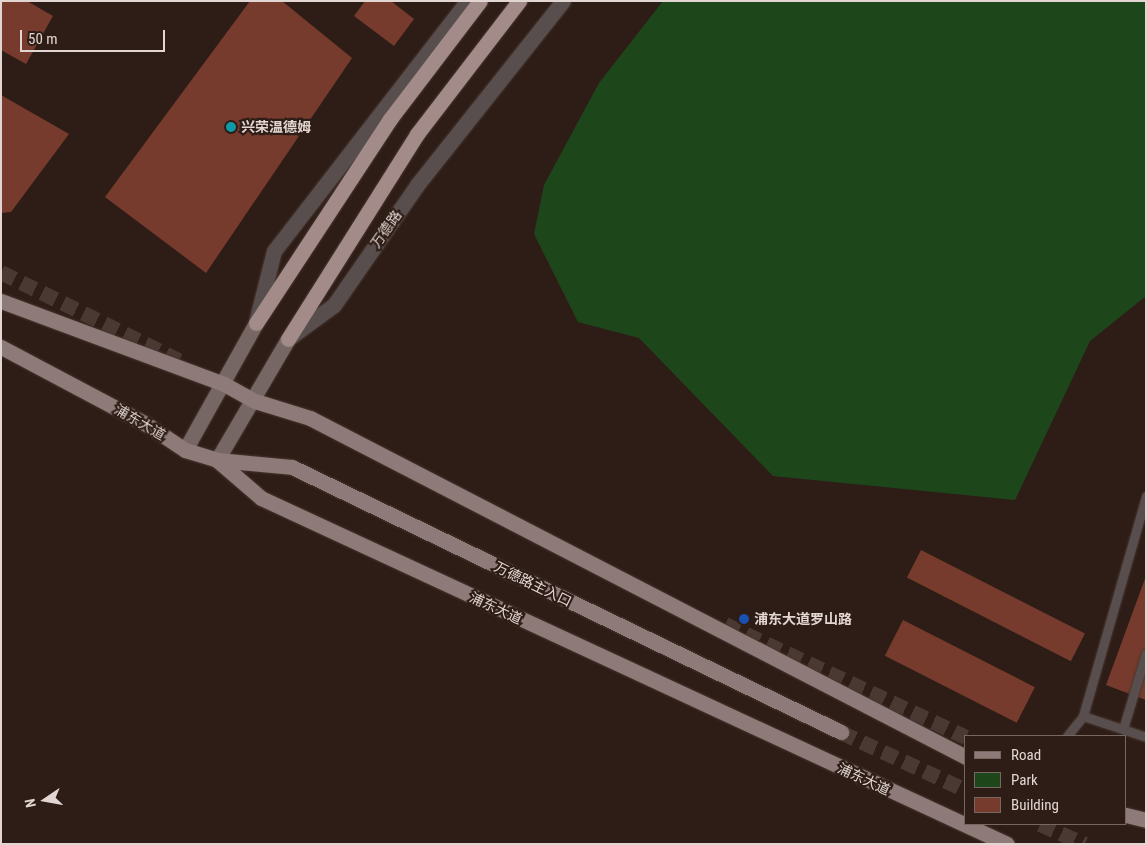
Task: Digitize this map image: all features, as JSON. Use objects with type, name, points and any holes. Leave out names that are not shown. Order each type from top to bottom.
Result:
[{"type":"highway","points":[[256,323],[390,119],[480,1]]},
{"type":"highway","points":[[288,339],[417,134],[519,1]]},
{"type":"main road","points":[[1,301],[224,384],[255,401],[310,418],[964,756]]},
{"type":"main road","points":[[185,450],[224,384],[256,323]]},
{"type":"main road","name":"万德路","points":[[217,460],[255,401],[288,339]]},
{"type":"main road","name":"浦东大道","points":[[1,348],[146,424],[185,450],[217,460],[261,498],[964,824]]},
{"type":"main road","name":"万德路主入口","points":[[217,460],[292,467],[841,732]]},
{"type":"main road","points":[[1127,815],[1146,820]]},
{"type":"main road","name":"浦东大道","points":[[966,825],[1007,844]]},
{"type":"street","points":[[256,323],[274,251],[467,1]]},
{"type":"street","name":"万德路","points":[[288,339],[334,305],[417,185],[563,1]]},
{"type":"lane","points":[[1068,735],[1083,716],[1146,496]]},
{"type":"lane","points":[[1123,729],[1146,653]]},
{"type":"lane","points":[[1083,716],[1146,737]]},
{"type":"green space","points":[[663,1],[1146,1],[1146,296],[1090,341],[1015,500],[773,476],[639,338],[578,322],[534,234],[544,185],[599,83]]},
{"type":"building","points":[[1,1],[27,1],[53,16],[26,64],[1,50]]},
{"type":"building","name":"兴荣温德姆","points":[[250,1],[282,1],[352,58],[206,273],[105,197]]},
{"type":"building","points":[[365,1],[391,1],[414,19],[394,46],[354,16]]},
{"type":"building","points":[[1,95],[69,134],[11,212],[1,213]]},
{"type":"building","points":[[921,550],[1085,634],[1071,661],[907,578]]},
{"type":"building","points":[[1146,576],[1146,700],[1106,685]]},
{"type":"building","points":[[903,620],[1035,687],[1017,723],[885,656]]},
{"type":"tunnel","points":[[1,272],[182,362]]},
{"type":"tunnel","points":[[725,624],[964,736]]},
{"type":"tunnel","points":[[841,732],[964,789]]},
{"type":"tunnel","points":[[1042,825],[1085,844]]},
{"type":"place","name":"兴荣温德姆","points":[[231,127]]},
{"type":"place","name":"浦东大道罗山路","points":[[744,619]]}]
